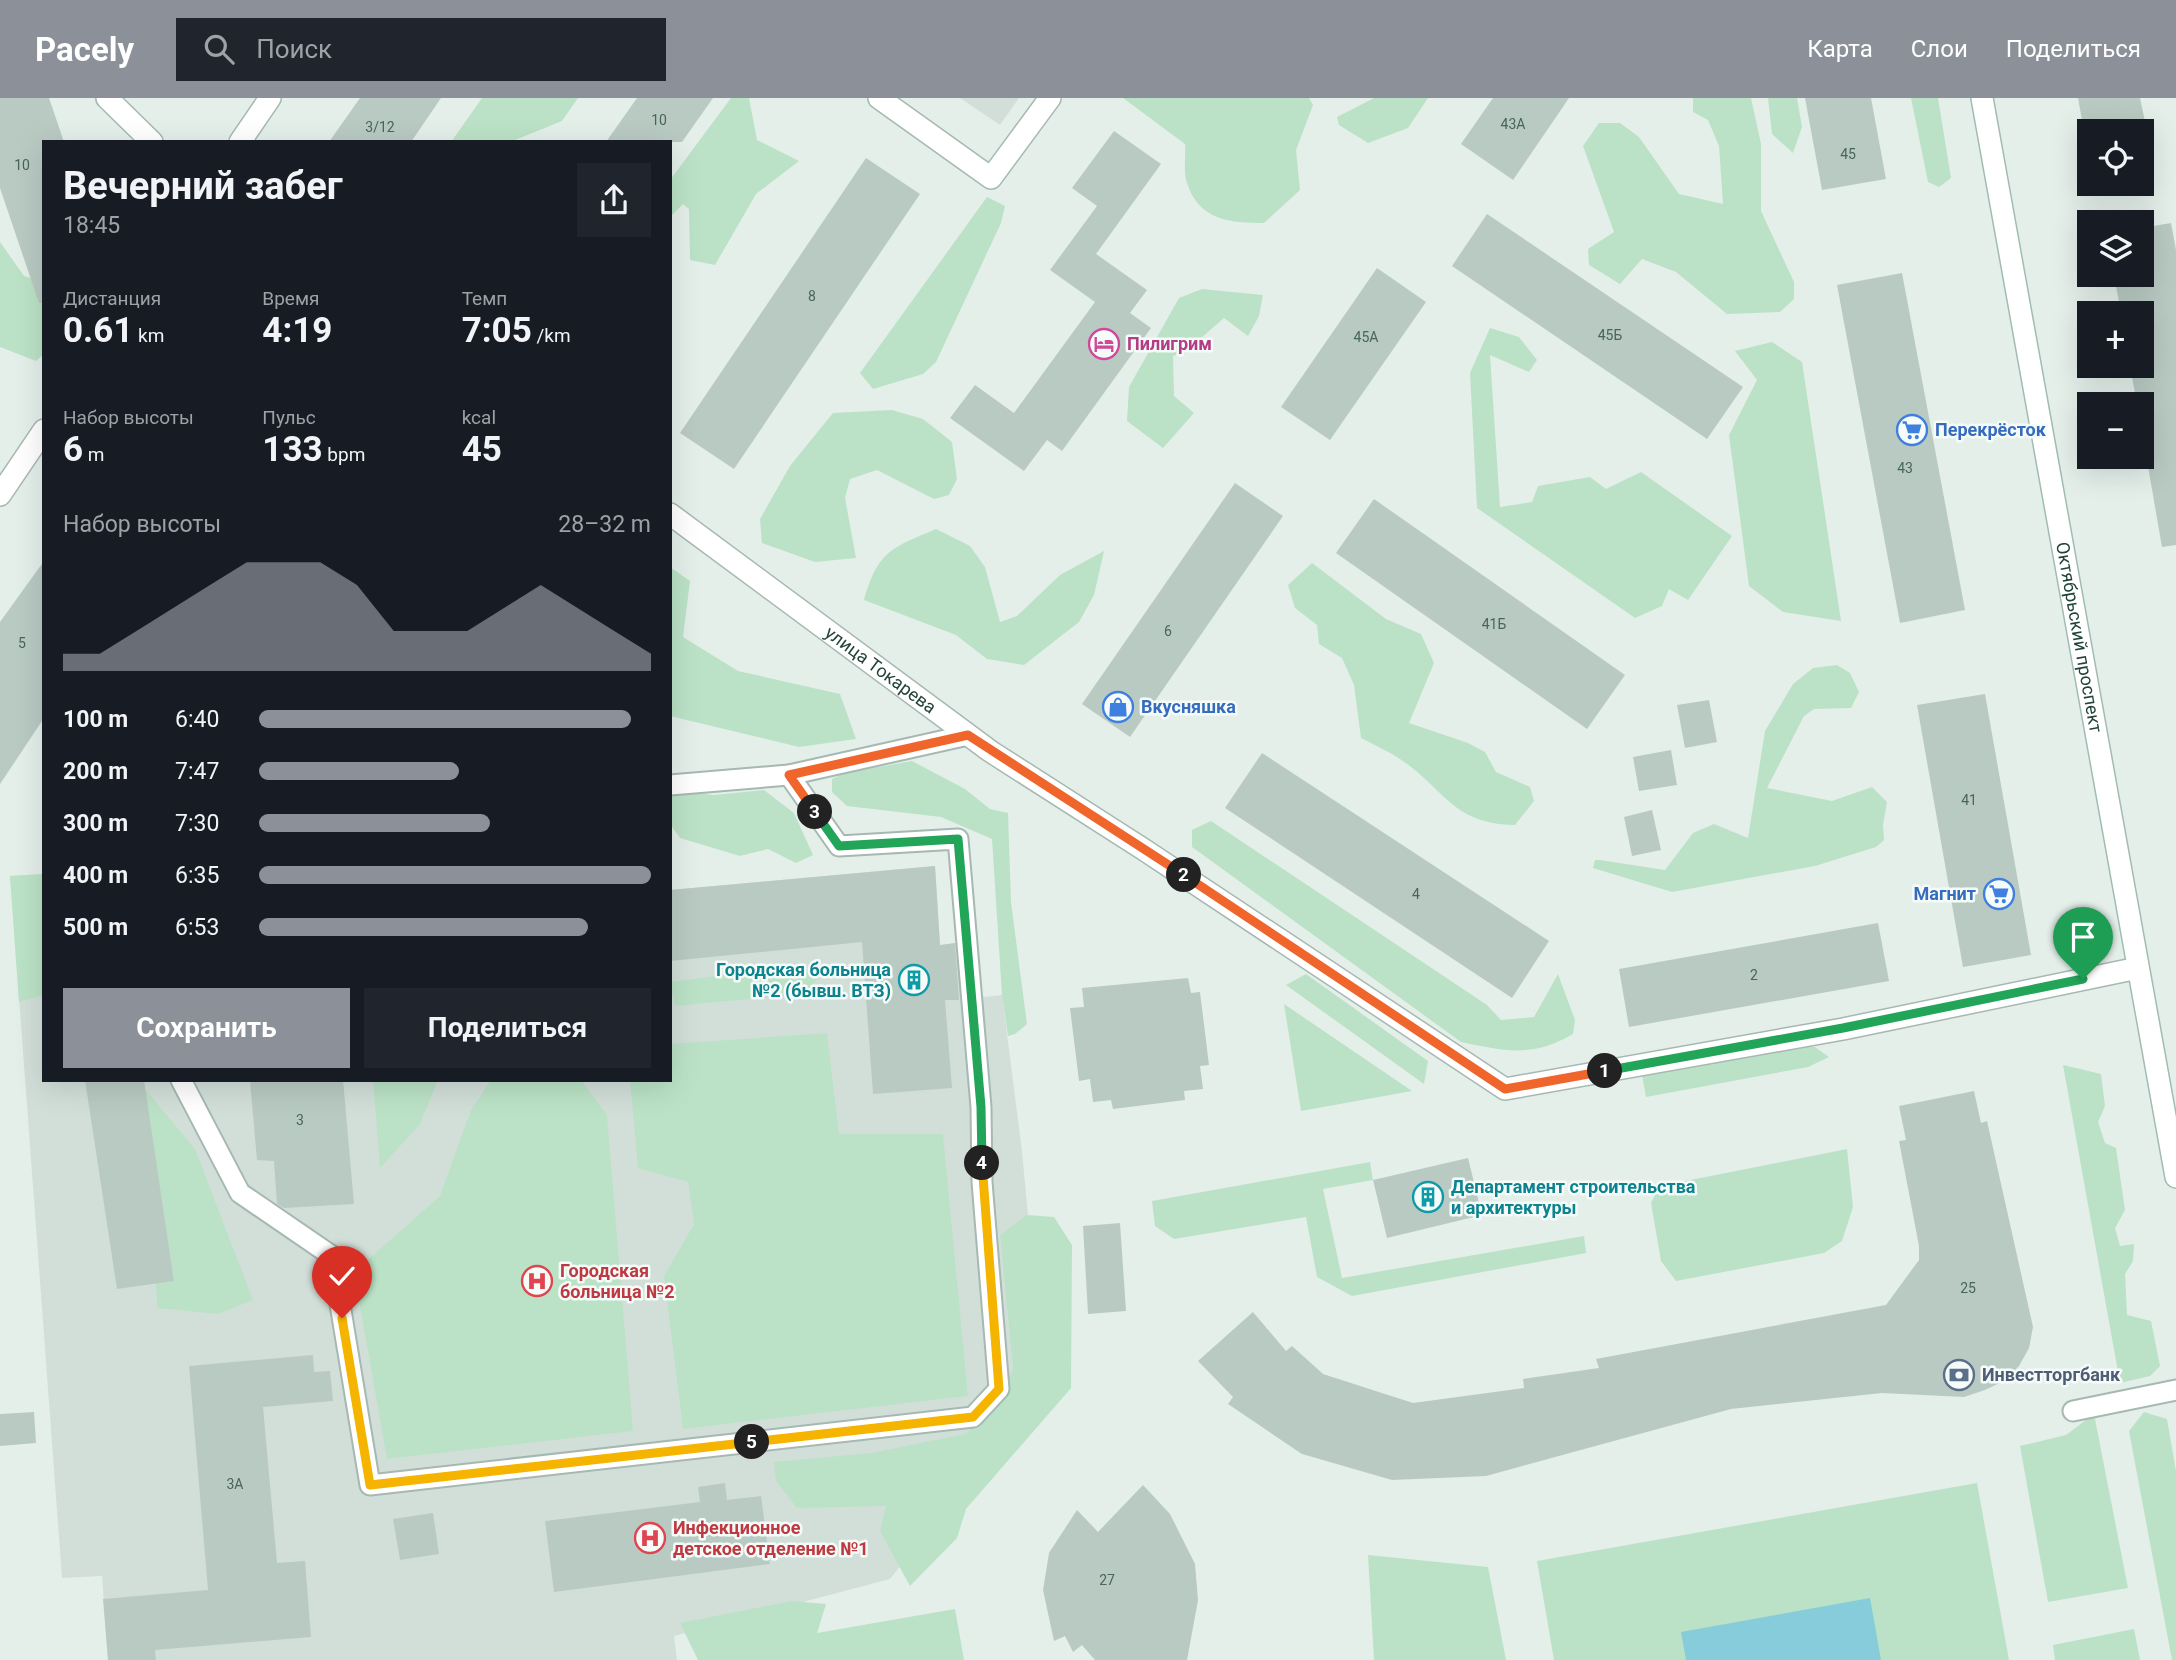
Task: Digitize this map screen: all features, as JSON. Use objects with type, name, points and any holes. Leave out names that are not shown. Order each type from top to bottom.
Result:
[{"type":"street","points":[[107,98],[150,140]]},
{"type":"street","points":[[241,140],[270,98]]},
{"type":"street","points":[[879,98],[991,178],[1050,98]]},
{"type":"street","name":"Октябрьский проспект","points":[[1982,98],[2138,968],[2168,1087],[2176,1177]]},
{"type":"street","points":[[0,495],[42,433]]},
{"type":"street","name":"улица Токарева","points":[[672,515],[968,735],[1505,1089],[1843,1028],[2138,968]]},
{"type":"lane","points":[[672,785],[789,775],[968,735]]},
{"type":"lane","points":[[182,1082],[240,1193],[332,1256],[370,1485],[973,1417],[999,1389],[982,1182],[981,1107],[958,839],[839,846],[789,775]]},
{"type":"lane","points":[[2073,1411],[2176,1390]]},
{"type":"shaded area","points":[[960,98],[1019,98],[1000,125]]},
{"type":"shaded area","name":"Городская больница №2","points":[[935,866],[940,945],[960,943],[965,999],[1002,995],[1022,1151],[1044,1387],[890,1579],[674,1636],[677,1660],[108,1660],[102,1576],[62,1578],[10,876],[42,874],[42,1082],[672,1082],[672,890]]},
{"type":"green space","points":[[482,98],[578,98],[562,121],[515,140],[452,140]]},
{"type":"green space","points":[[731,98],[749,98],[757,140],[799,161],[756,194],[715,265],[690,260],[689,209],[683,204],[672,215],[672,177]]},
{"type":"green space","points":[[1123,98],[1309,98],[1313,105],[1296,150],[1300,190],[1264,223],[1228,220],[1208,212],[1192,196],[1187,183],[1185,144]]},
{"type":"green space","points":[[1374,98],[1428,98],[1408,128],[1368,143],[1339,125],[1337,117]]},
{"type":"green space","points":[[1693,98],[1751,98],[1761,144],[1761,211],[1794,282],[1794,299],[1780,312],[1727,314],[1676,272],[1642,259],[1620,284],[1589,265],[1588,249],[1614,232],[1583,146],[1599,123],[1620,123],[1639,137],[1679,194],[1723,204],[1719,146],[1708,120],[1693,112]]},
{"type":"green space","points":[[1768,98],[1797,98],[1802,127],[1793,153],[1772,134]]},
{"type":"green space","points":[[1911,98],[1938,98],[1951,178],[1939,187],[1928,182]]},
{"type":"green space","points":[[987,197],[1005,206],[1001,223],[936,362],[923,374],[873,389],[860,373]]},
{"type":"green space","points":[[0,242],[24,276],[42,281],[42,356],[36,361],[0,347]]},
{"type":"green space","points":[[1202,289],[1263,295],[1259,316],[1248,336],[1224,318],[1185,352],[1173,356],[1174,396],[1194,413],[1163,448],[1127,421],[1129,387],[1179,298]]},
{"type":"green space","points":[[1490,328],[1519,337],[1537,360],[1529,372],[1490,355],[1500,507],[1532,502],[1538,486],[1590,477],[1606,489],[1641,472],[1732,536],[1688,600],[1669,589],[1662,606],[1635,618],[1477,508],[1470,373]]},
{"type":"green space","points":[[1772,342],[1802,362],[1841,621],[1783,612],[1749,586],[1729,435],[1757,380],[1735,351]]},
{"type":"green space","points":[[892,410],[923,419],[952,442],[957,479],[949,495],[934,499],[877,470],[850,479],[845,498],[856,558],[815,562],[762,543],[760,519],[790,466],[833,413]]},
{"type":"green space","points":[[936,529],[970,546],[985,567],[1000,622],[1017,616],[1060,575],[1104,551],[1094,595],[1079,622],[1024,665],[987,659],[956,635],[864,600],[875,571],[888,553]]},
{"type":"green space","points":[[1312,563],[1386,619],[1421,634],[1434,663],[1409,723],[1468,743],[1485,752],[1496,772],[1530,787],[1534,801],[1515,825],[1494,823],[1463,812],[1400,759],[1361,738],[1354,685],[1342,658],[1319,644],[1317,625],[1295,608],[1288,585]]},
{"type":"green space","points":[[672,568],[690,581],[683,637],[738,671],[840,694],[856,739],[799,747],[672,716]]},
{"type":"green space","points":[[1837,665],[1850,673],[1859,692],[1851,708],[1814,709],[1804,716],[1767,788],[1832,801],[1872,787],[1887,802],[1883,825],[1884,840],[1876,847],[1815,866],[1672,892],[1593,868],[1595,860],[1600,860],[1665,870],[1693,833],[1714,824],[1748,838],[1765,731],[1793,684],[1813,668]]},
{"type":"green space","points":[[912,761],[965,789],[990,809],[1008,813],[1011,902],[1027,1024],[1015,1034],[1008,1036],[1002,995],[992,839],[941,817],[847,806],[832,792],[832,779],[845,773]]},
{"type":"green space","points":[[672,789],[714,795],[764,790],[794,813],[813,855],[796,863],[768,849],[740,856],[680,838],[672,827]]},
{"type":"green space","points":[[1211,821],[1487,1005],[1501,1020],[1534,1017],[1558,974],[1575,1020],[1573,1034],[1544,1047],[1518,1050],[1461,1042],[1192,847],[1192,830]]},
{"type":"green space","points":[[42,874],[42,996],[19,1002],[10,876]]},
{"type":"green space","points":[[790,966],[823,972],[804,994],[675,1006],[672,982]]},
{"type":"green space","points":[[1306,974],[1428,1061],[1424,1084],[1286,985]]},
{"type":"green space","points":[[1284,1004],[1412,1091],[1301,1111]]},
{"type":"green space","points":[[827,1033],[839,1134],[943,1134],[968,1396],[683,1429],[664,1276],[694,1224],[688,1182],[638,1168],[630,1082],[672,1082],[672,1044]]},
{"type":"green space","points":[[1787,1046],[1815,1047],[1829,1057],[1808,1067],[1646,1097],[1642,1075]]},
{"type":"green space","points":[[2063,1065],[2101,1074],[2105,1106],[2098,1122],[2105,1143],[2116,1148],[2125,1210],[2115,1228],[2120,1246],[2134,1244],[2133,1261],[2125,1274],[2127,1315],[2151,1321],[2160,1366],[2150,1376],[2120,1383]]},
{"type":"green space","points":[[373,1082],[437,1082],[420,1124],[380,1168]]},
{"type":"green space","points":[[490,1082],[582,1082],[607,1115],[633,1431],[387,1459],[354,1272],[440,1196],[471,1110]]},
{"type":"green space","points":[[145,1089],[195,1149],[253,1300],[218,1314],[157,1308],[156,1283],[174,1280]]},
{"type":"green space","points":[[1847,1149],[1853,1207],[1842,1241],[1824,1253],[1676,1281],[1661,1261],[1651,1203],[1660,1186]]},
{"type":"green space","points":[[1370,1162],[1373,1180],[1323,1189],[1342,1278],[1584,1236],[1586,1253],[1352,1296],[1317,1277],[1306,1217],[1174,1239],[1155,1226],[1152,1201]]},
{"type":"green space","points":[[1027,1215],[1054,1217],[1072,1245],[1071,1388],[966,1509],[957,1538],[910,1586],[880,1531],[886,1506],[797,1508],[776,1481],[774,1462],[871,1453],[965,1434],[1002,1398],[1013,1368],[1000,1235]]},
{"type":"green space","points":[[2144,1412],[2167,1419],[2176,1471],[2176,1660],[2172,1660],[2129,1431]]},
{"type":"green space","points":[[2094,1414],[2128,1588],[2048,1602],[2020,1446],[2066,1435]]},
{"type":"green space","points":[[1977,1483],[2009,1660],[1554,1660],[1537,1561]]},
{"type":"green space","points":[[1368,1555],[1488,1567],[1506,1660],[1374,1660]]},
{"type":"green space","points":[[792,1601],[826,1604],[817,1633],[955,1609],[964,1660],[698,1660],[680,1623]]},
{"type":"green space","points":[[2134,1629],[2140,1660],[2055,1660],[2053,1645]]},
{"type":"water","points":[[1870,1598],[1881,1660],[1686,1660],[1681,1632]]},
{"type":"building","points":[[0,98],[49,98],[63,140],[42,140],[42,303],[39,303],[0,188]]},
{"type":"building","points":[[360,98],[441,98],[412,140],[330,140]]},
{"type":"building","points":[[637,98],[713,98],[682,142],[607,140]]},
{"type":"building","points":[[1493,98],[1569,98],[1513,180],[1461,144]]},
{"type":"building","points":[[1805,98],[1871,98],[1886,179],[1822,190]]},
{"type":"building","points":[[2078,98],[2140,98],[2144,119],[2082,119]]},
{"type":"building","points":[[1114,131],[1161,164],[1096,254],[1147,290],[1130,313],[1151,328],[1062,451],[1047,440],[1024,471],[950,418],[975,385],[1014,413],[1095,302],[1050,270],[1097,206],[1072,188]]},
{"type":"building","points":[[866,158],[920,194],[734,469],[680,433]]},
{"type":"building","points":[[1487,214],[1743,387],[1707,439],[1452,266]]},
{"type":"building","points":[[2171,223],[2176,250],[2176,545],[2162,547],[2148,469],[2154,469],[2154,392],[2135,392],[2132,378],[2154,378],[2154,301],[2119,301],[2116,287],[2154,287],[2154,226]]},
{"type":"building","points":[[1377,268],[1426,302],[1330,440],[1281,407]]},
{"type":"building","points":[[1902,273],[1965,610],[1900,623],[1837,285]]},
{"type":"building","points":[[1235,483],[1283,516],[1130,737],[1082,704]]},
{"type":"building","points":[[1374,499],[1625,675],[1587,729],[1336,553]]},
{"type":"building","points":[[42,564],[42,721],[0,784],[0,622]]},
{"type":"building","points":[[1985,694],[2031,955],[1963,967],[1917,705]]},
{"type":"building","points":[[1709,700],[1717,742],[1685,748],[1677,705]]},
{"type":"building","points":[[1671,750],[1677,785],[1639,791],[1633,757]]},
{"type":"building","points":[[1262,753],[1549,941],[1512,998],[1225,808]]},
{"type":"building","points":[[1652,810],[1661,850],[1632,856],[1624,817]]},
{"type":"building","name":"Городская больница №2 (бывш. ВТЗ)","points":[[935,866],[940,945],[955,943],[959,1000],[945,1000],[952,1088],[873,1094],[862,942],[672,961],[672,890]]},
{"type":"building","points":[[1878,923],[1889,981],[1629,1027],[1619,969]]},
{"type":"building","points":[[1188,978],[1191,993],[1200,992],[1209,1065],[1200,1066],[1203,1089],[1184,1091],[1185,1100],[1113,1109],[1111,1100],[1093,1102],[1090,1079],[1079,1081],[1070,1008],[1084,1007],[1082,988]]},
{"type":"building","points":[[85,1082],[144,1082],[174,1281],[117,1289]]},
{"type":"building","points":[[250,1082],[343,1082],[354,1204],[284,1208],[277,1204],[274,1161],[257,1160]]},
{"type":"building","points":[[1974,1091],[1981,1123],[1987,1121],[2033,1327],[2029,1348],[2019,1366],[2004,1381],[1985,1390],[1964,1397],[1882,1393],[1731,1409],[1486,1476],[1392,1480],[1302,1454],[1228,1404],[1233,1397],[1198,1361],[1253,1312],[1286,1351],[1292,1346],[1323,1374],[1413,1403],[1524,1388],[1523,1379],[1599,1368],[1596,1359],[1886,1305],[1919,1260],[1919,1246],[1899,1141],[1906,1140],[1899,1106]]},
{"type":"building","name":"Департамент строительства и архитектуры","points":[[1468,1158],[1482,1215],[1387,1238],[1373,1180]]},
{"type":"building","points":[[1120,1223],[1126,1311],[1088,1314],[1083,1226]]},
{"type":"building","points":[[313,1355],[314,1372],[330,1371],[333,1401],[263,1407],[277,1563],[305,1561],[311,1637],[155,1650],[156,1660],[108,1660],[103,1599],[208,1590],[189,1366]]},
{"type":"building","points":[[34,1412],[36,1443],[0,1446],[0,1414]]},
{"type":"building","points":[[725,1483],[727,1500],[761,1496],[770,1564],[554,1592],[545,1521],[700,1502],[698,1487]]},
{"type":"building","points":[[1143,1485],[1170,1514],[1195,1564],[1198,1600],[1187,1660],[1095,1660],[1082,1645],[1073,1652],[1065,1636],[1054,1641],[1043,1590],[1049,1553],[1077,1510],[1098,1532]]},
{"type":"building","points":[[433,1513],[439,1554],[400,1560],[393,1519]]},
{"type":"place","name":"Пилигрим","points":[[1104,344]]},
{"type":"place","name":"Перекрёсток","points":[[1912,430]]},
{"type":"place","name":"Вкусняшка","points":[[1118,707]]},
{"type":"place","name":"Магнит","points":[[1999,894]]},
{"type":"place","name":"Городская больница №2 (бывш. ВТЗ)","points":[[914,980]]},
{"type":"place","name":"Департамент строительства и архитектуры","points":[[1428,1197]]},
{"type":"place","name":"Городская больница №2","points":[[537,1281]]},
{"type":"place","name":"Инвестторгбанк","points":[[1959,1375]]},
{"type":"place","name":"Инфекционное детское отделение №1","points":[[650,1538]]},
{"type":"route","points":[[342,1318],[370,1485],[973,1417],[999,1389],[982,1182],[981,1107],[958,839],[839,846],[789,775],[968,735],[1505,1089],[1843,1028],[2083,979]]}]
